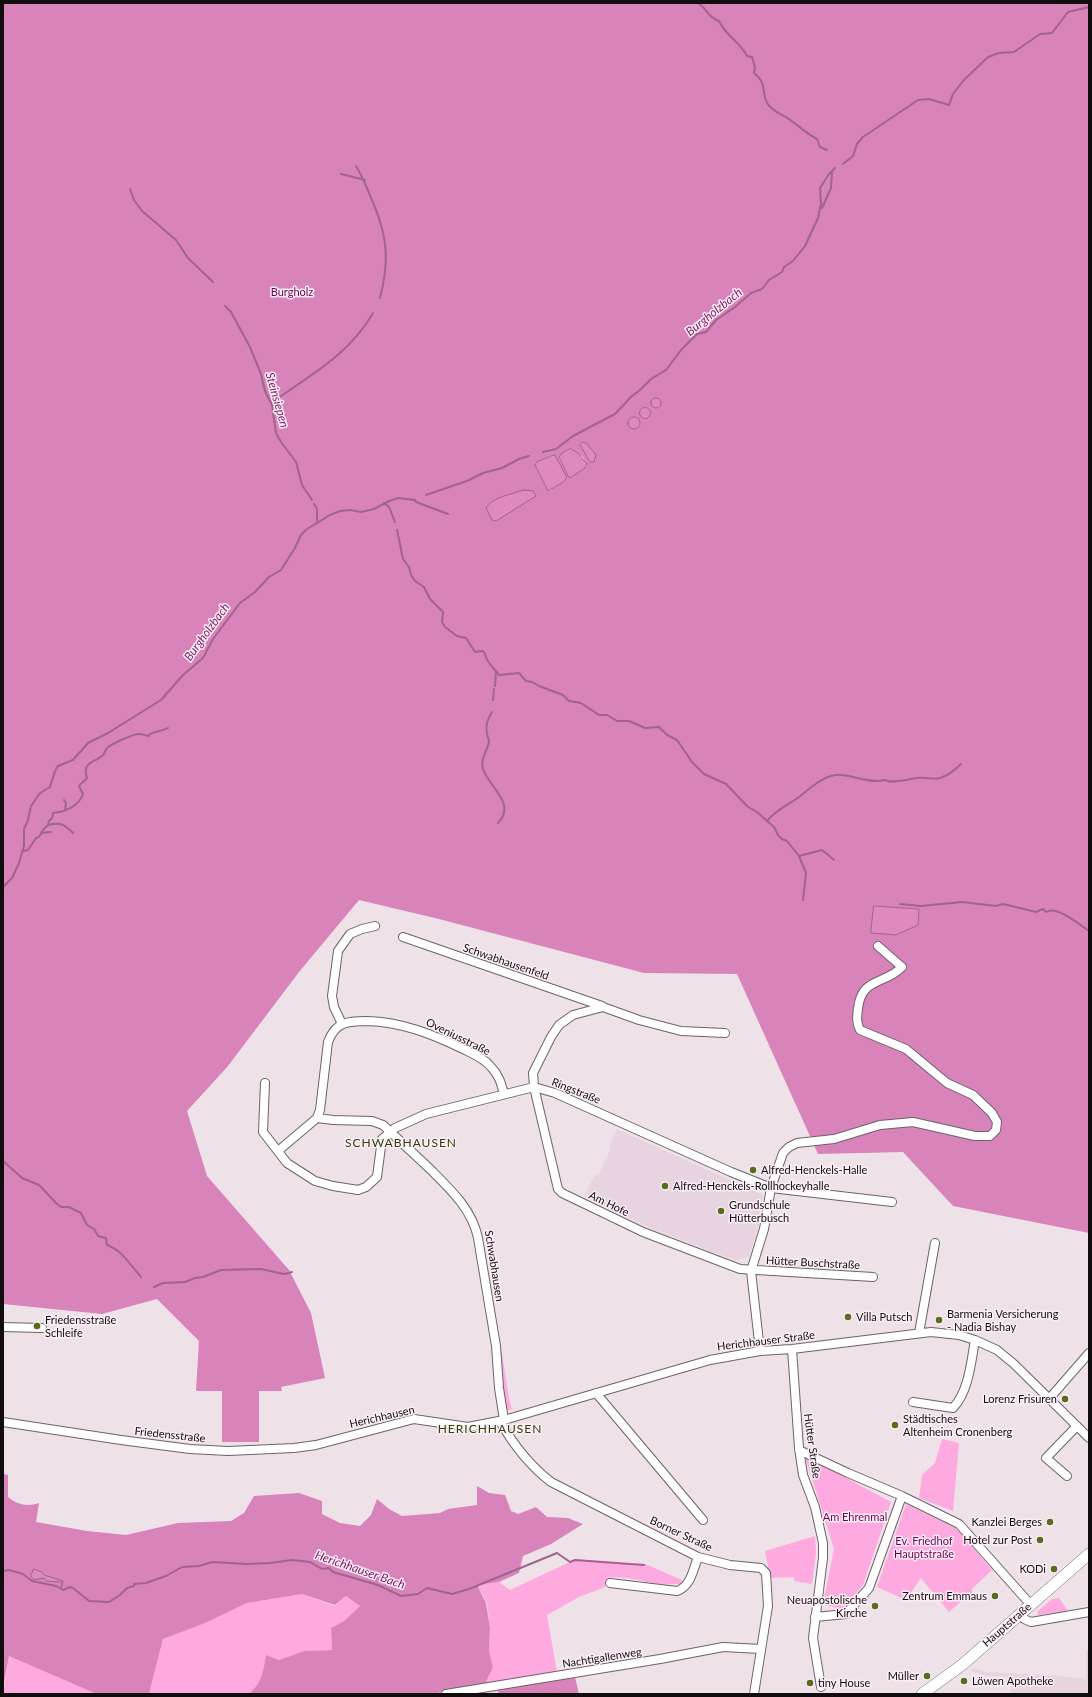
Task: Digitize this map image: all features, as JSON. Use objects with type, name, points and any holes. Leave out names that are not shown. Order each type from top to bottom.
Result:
[{"type":"main road","name":"Hauptstraße","points":[[922,1694],[962,1664],[1089,1554]]},
{"type":"street","points":[[278,1151],[317,1118],[320,1110],[328,1042],[332,1032],[342,1024],[334,1007],[332,996],[338,951],[350,934],[375,926]]},
{"type":"street","name":"Schwabhausenfeld","points":[[403,937],[603,1006],[639,1020],[681,1031],[725,1033]]},
{"type":"street","name":"Hütter Buschstraße","points":[[760,1351],[751,1271],[764,1229],[771,1188],[783,1153],[789,1147],[797,1144],[834,1139],[880,1124],[913,1122],[975,1136],[990,1136],[996,1130],[997,1122],[992,1113],[973,1095],[947,1083],[906,1049],[860,1030],[856,1024],[858,1000],[864,991],[873,982],[888,978],[902,967],[878,946]]},
{"type":"street","points":[[534,1087],[533,1073],[559,1025],[573,1015],[603,1006]]},
{"type":"street","name":"Oveniusstraße","points":[[342,1024],[360,1021],[377,1021],[414,1028],[435,1036],[480,1058],[490,1065],[499,1076],[504,1094]]},
{"type":"street","points":[[265,1083],[263,1132],[287,1163],[315,1181],[333,1186],[358,1190],[366,1187],[377,1177],[382,1139],[390,1131]]},
{"type":"street","name":"Ringstraße","points":[[390,1131],[410,1120],[426,1114],[534,1087],[555,1093],[731,1172],[771,1188],[892,1202]]},
{"type":"street","name":"Am Hofe","points":[[534,1087],[558,1189],[562,1193],[643,1232],[740,1269],[751,1271]]},
{"type":"street","name":"Schwabhausen","points":[[317,1118],[372,1121],[383,1125],[452,1191],[466,1208],[476,1227],[496,1346],[502,1421]]},
{"type":"street","points":[[919,1333],[935,1243]]},
{"type":"street","name":"Hütter Buschstraße","points":[[751,1271],[873,1277]]},
{"type":"street","points":[[3,1327],[42,1328]]},
{"type":"street","name":"Herichhauser Straße","points":[[502,1421],[710,1360],[760,1351],[792,1349],[919,1333],[947,1333],[975,1340],[996,1350],[1014,1364],[1089,1438]]},
{"type":"street","points":[[913,1402],[953,1408],[960,1401],[965,1387],[975,1340]]},
{"type":"street","name":"Hütter Straße","points":[[792,1349],[799,1450],[803,1475],[814,1507],[823,1543],[823,1558],[812,1638],[821,1687]]},
{"type":"street","points":[[1049,1400],[1089,1353]]},
{"type":"street","points":[[596,1393],[703,1520]]},
{"type":"street","name":"Herichhausen","points":[[336,1440],[414,1419],[464,1426],[502,1421]]},
{"type":"street","name":"Borner Straße","points":[[502,1421],[520,1454],[551,1482],[698,1557],[730,1565],[761,1568],[766,1573],[768,1606],[754,1694]]},
{"type":"street","name":"Friedensstraße","points":[[3,1422],[190,1449],[228,1451],[294,1448],[336,1440]]},
{"type":"street","points":[[1067,1476],[1046,1458],[1077,1426]]},
{"type":"street","points":[[799,1450],[902,1496],[959,1524],[1031,1605]]},
{"type":"street","points":[[816,1617],[846,1614],[869,1588],[902,1496]]},
{"type":"street","points":[[610,1583],[677,1591],[686,1587],[698,1557]]},
{"type":"street","points":[[1020,1614],[1027,1621],[1031,1622],[1089,1612]]},
{"type":"street","name":"Nachtigallenweg","points":[[446,1694],[660,1659],[723,1647],[761,1649]]},
{"type":"shaded area","points":[[654,398],[658,398],[660,399],[660,407],[654,408],[651,405],[651,401]]},
{"type":"shaded area","points":[[645,407],[649,409],[651,413],[649,417],[645,419],[641,417],[639,413],[641,409]]},
{"type":"shaded area","points":[[632,417],[636,417],[640,423],[636,429],[632,429],[628,425],[628,421]]},
{"type":"shaded area","points":[[583,442],[587,444],[596,455],[594,462],[590,462],[580,445]]},
{"type":"shaded area","points":[[571,449],[578,453],[587,464],[585,468],[570,478],[559,457],[562,453]]},
{"type":"shaded area","points":[[555,455],[567,478],[562,483],[548,491],[535,465],[537,462]]},
{"type":"shaded area","points":[[524,490],[533,491],[536,496],[496,521],[492,520],[486,508],[489,504],[498,499]]},
{"type":"shaded area","points":[[874,906],[919,909],[918,925],[896,935],[871,933]]},
{"type":"shaded area","points":[[617,1129],[763,1195],[756,1236],[749,1256],[736,1261],[643,1225],[584,1196],[595,1175],[598,1176],[611,1148],[609,1146]]},
{"type":"shaded area","points":[[34,1569],[42,1572],[44,1575],[63,1581],[61,1588],[62,1582],[46,1581],[44,1578],[34,1580],[31,1576]]},
{"type":"shaded area","points":[[1086,1650],[1089,1650],[1089,1694],[1011,1694],[1012,1677],[986,1676],[970,1671],[973,1668],[986,1672],[1050,1675],[1086,1679]]},
{"type":"shaded area","points":[[497,1688],[499,1694],[461,1694]]},
{"type":"green space","name":"Burgholz","points":[[3,3],[1089,3],[1089,1233],[953,1206],[903,1152],[818,1154],[737,974],[644,973],[439,919],[359,900],[299,972],[228,1066],[187,1111],[207,1176],[289,1270],[311,1313],[325,1378],[281,1387],[282,1391],[259,1391],[259,1442],[222,1442],[222,1391],[196,1391],[199,1341],[157,1299],[102,1314],[3,1304]],"holes":[[[571,449],[583,457],[587,466],[570,478],[559,458],[566,451]],[[551,456],[556,457],[567,478],[550,491],[547,489],[535,465],[537,462]],[[874,906],[919,909],[918,925]]]},
{"type":"green space","points":[[496,1334],[499,1334],[509,1399],[513,1409],[505,1411]]},
{"type":"green space","points":[[942,1439],[959,1443],[953,1511],[919,1498],[922,1475],[935,1463]]},
{"type":"green space","name":"Am Ehrenmal","points":[[805,1456],[891,1502],[863,1585],[843,1610],[823,1604],[834,1549]]},
{"type":"green space","points":[[3,1474],[8,1475],[8,1497],[15,1502],[23,1504],[31,1505],[39,1503],[36,1522],[87,1531],[126,1535],[178,1523],[231,1521],[244,1513],[254,1496],[299,1493],[322,1501],[322,1514],[340,1523],[360,1526],[371,1515],[377,1499],[389,1509],[402,1516],[440,1513],[448,1509],[477,1505],[477,1486],[489,1493],[505,1495],[511,1511],[518,1514],[536,1507],[547,1517],[568,1518],[583,1524],[551,1544],[523,1556],[519,1573],[499,1582],[477,1585],[486,1603],[490,1628],[489,1651],[493,1667],[485,1684],[432,1694],[249,1694],[257,1685],[261,1677],[266,1655],[279,1660],[304,1651],[332,1650],[331,1628],[344,1621],[360,1606],[346,1596],[335,1605],[302,1594],[247,1603],[203,1624],[163,1639],[149,1694],[97,1694],[9,1656],[3,1688]]},
{"type":"green space","name":"Ev. Friedhof Hauptstraße","points":[[906,1504],[956,1528],[992,1570],[972,1589],[972,1592],[949,1612],[921,1578],[906,1600],[877,1587]]},
{"type":"green space","points":[[815,1536],[816,1552],[812,1584],[794,1581],[794,1577],[770,1578],[765,1551]]},
{"type":"green space","points":[[574,1560],[645,1564],[682,1580],[680,1584],[657,1584],[626,1578],[607,1578],[605,1587],[579,1597],[547,1615],[557,1672],[485,1684],[493,1667],[489,1652],[490,1628],[487,1603],[477,1585],[499,1582],[510,1590]]},
{"type":"green space","points":[[302,1594],[335,1606],[346,1596],[360,1606],[344,1621],[331,1628],[332,1650],[304,1651],[279,1660],[266,1656],[260,1681],[249,1694],[149,1694],[163,1639],[203,1624],[247,1603]]},
{"type":"green space","points":[[1059,1598],[1068,1611],[1038,1615],[1037,1612],[1052,1599]]},
{"type":"green space","points":[[9,1656],[95,1692],[97,1694],[3,1694]]},
{"type":"green space","points":[[575,1677],[579,1694],[499,1694],[497,1688]]},
{"type":"waterway","points":[[698,3],[712,17],[719,21],[747,56],[752,57],[755,67],[754,73],[761,80],[765,98],[769,106],[817,139],[820,147],[827,150]]},
{"type":"waterway","name":"Burgholzbach","points":[[843,164],[853,156],[857,144],[863,137],[918,100],[929,99],[949,105],[953,94],[963,81],[988,57],[999,53],[1014,52],[1040,34],[1052,33],[1068,12],[1089,7]]},
{"type":"waterway","points":[[356,166],[366,185],[379,217],[382,229],[386,251],[386,262],[380,298]]},
{"type":"waterway","name":"Burgholzbach","points":[[543,452],[556,449],[573,436],[615,414],[651,379],[666,370],[681,350],[697,334],[706,332],[716,320],[735,307],[751,293],[762,289],[769,280],[782,272],[784,267],[793,261],[805,246],[818,218],[821,204],[820,188],[835,168]]},
{"type":"waterway","points":[[822,208],[831,188],[832,171]]},
{"type":"waterway","points":[[341,174],[365,180]]},
{"type":"waterway","name":"Steinsiepen","points":[[130,189],[134,200],[142,211],[176,240],[188,258],[213,282]]},
{"type":"waterway","name":"Steinsiepen","points":[[225,306],[231,312],[250,347],[261,374],[265,391],[272,405],[276,433],[296,462],[302,485],[312,500]]},
{"type":"waterway","points":[[271,403],[314,374],[340,353],[363,328],[373,313]]},
{"type":"waterway","name":"Burgholzbach","points":[[426,495],[467,481],[483,473],[502,468],[519,459],[529,456]]},
{"type":"waterway","name":"Burgholzbach","points":[[3,887],[12,878],[19,863],[24,846],[24,829],[28,820],[31,806],[40,793],[50,787],[58,766],[73,760],[88,743],[108,733],[161,700],[183,675],[203,658],[213,639],[240,603],[255,592],[269,577],[281,570],[295,548],[301,535],[307,529],[330,515],[340,511],[350,510],[361,512],[374,509],[398,498],[415,500],[416,502],[448,514]]},
{"type":"waterway","points":[[384,503],[389,507],[395,522]]},
{"type":"waterway","name":"Steinsiepen","points":[[314,504],[317,509],[317,522]]},
{"type":"waterway","points":[[397,530],[403,559],[409,567],[411,575],[415,581],[424,587],[430,599],[443,612],[442,622],[445,627],[457,636],[466,638],[475,652],[483,651],[489,663],[499,675],[519,673],[526,681],[563,695],[569,701],[581,703],[599,715],[607,715],[617,721],[629,721],[645,728],[659,727],[667,735],[677,740],[692,762],[704,774],[726,784],[748,807],[757,812],[774,827],[778,835],[787,841],[799,856],[822,850],[834,860]]},
{"type":"waterway","points":[[495,686],[496,671]]},
{"type":"waterway","points":[[493,700],[494,689]]},
{"type":"waterway","points":[[492,712],[488,720],[486,730],[489,742],[482,765],[486,776],[500,796],[505,809],[503,816],[498,823]]},
{"type":"waterway","points":[[23,851],[28,850],[36,838],[39,837],[48,825],[53,813],[67,810],[78,802],[83,794],[79,786],[87,778],[87,766],[103,755],[109,746],[132,736],[139,734],[148,736],[152,733],[168,728]]},
{"type":"waterway","points":[[767,821],[778,811],[830,776],[842,775],[874,781],[884,780],[892,782],[921,778],[937,779],[949,774],[961,764]]},
{"type":"waterway","points":[[64,800],[66,803],[65,810]]},
{"type":"waterway","points":[[48,825],[62,824],[73,833]]},
{"type":"waterway","points":[[41,833],[51,832]]},
{"type":"waterway","points":[[799,856],[806,873],[803,900]]},
{"type":"waterway","points":[[900,904],[921,906],[962,902],[996,906],[1003,904],[1036,912],[1043,909],[1046,912],[1056,911],[1062,913],[1089,931]]},
{"type":"waterway","points":[[3,1161],[22,1178],[39,1185],[61,1207],[69,1207],[81,1213],[87,1225],[94,1229],[98,1236],[106,1238],[107,1245],[122,1254],[141,1277]]},
{"type":"waterway","points":[[154,1287],[163,1283],[185,1282],[221,1270],[261,1269],[284,1274],[292,1272]]},
{"type":"waterway","name":"Herichhauser Bach","points":[[3,1571],[9,1570],[23,1574],[32,1581],[56,1586],[63,1590],[70,1587],[73,1588],[89,1601],[109,1602],[120,1595],[127,1588],[134,1586],[134,1584],[146,1583],[166,1576],[182,1567],[199,1566],[212,1562],[247,1564],[292,1560],[310,1562],[322,1569],[329,1568],[333,1572],[378,1585],[401,1596],[418,1594],[427,1588],[452,1594],[469,1589],[557,1553],[570,1562],[575,1560],[644,1565]]},
{"type":"place","name":"Alfred-Henckels-Halle","points":[[753,1170]]},
{"type":"place","name":"Alfred-Henckels-Rollhockeyhalle","points":[[665,1186]]},
{"type":"place","name":"Grundschule Hütterbusch","points":[[721,1211]]},
{"type":"place","name":"Villa Putsch","points":[[848,1317]]},
{"type":"place","name":"Barmenia Versicherung - Nadia Bishay","points":[[939,1320]]},
{"type":"place","name":"Friedensstraße Schleife","points":[[37,1326]]},
{"type":"place","name":"Lorenz Frisuren","points":[[1065,1399]]},
{"type":"place","name":"Städtisches Altenheim Cronenberg","points":[[895,1425]]},
{"type":"place","name":"Kanzlei Berges","points":[[1050,1522]]},
{"type":"place","name":"Hotel zur Post","points":[[1040,1540]]},
{"type":"place","name":"KODi","points":[[1054,1569]]},
{"type":"place","name":"Zentrum Emmaus","points":[[995,1596]]},
{"type":"place","name":"Neuapostolische Kirche","points":[[875,1606]]},
{"type":"place","name":"Müller","points":[[927,1676]]},
{"type":"place","name":"Löwen Apotheke","points":[[964,1681]]},
{"type":"place","name":"tiny House","points":[[810,1683]]},
{"type":"district","name":"SCHWABHAUSEN","points":[[401,1143]]},
{"type":"district","name":"HERICHHAUSEN","points":[[490,1429]]}]
